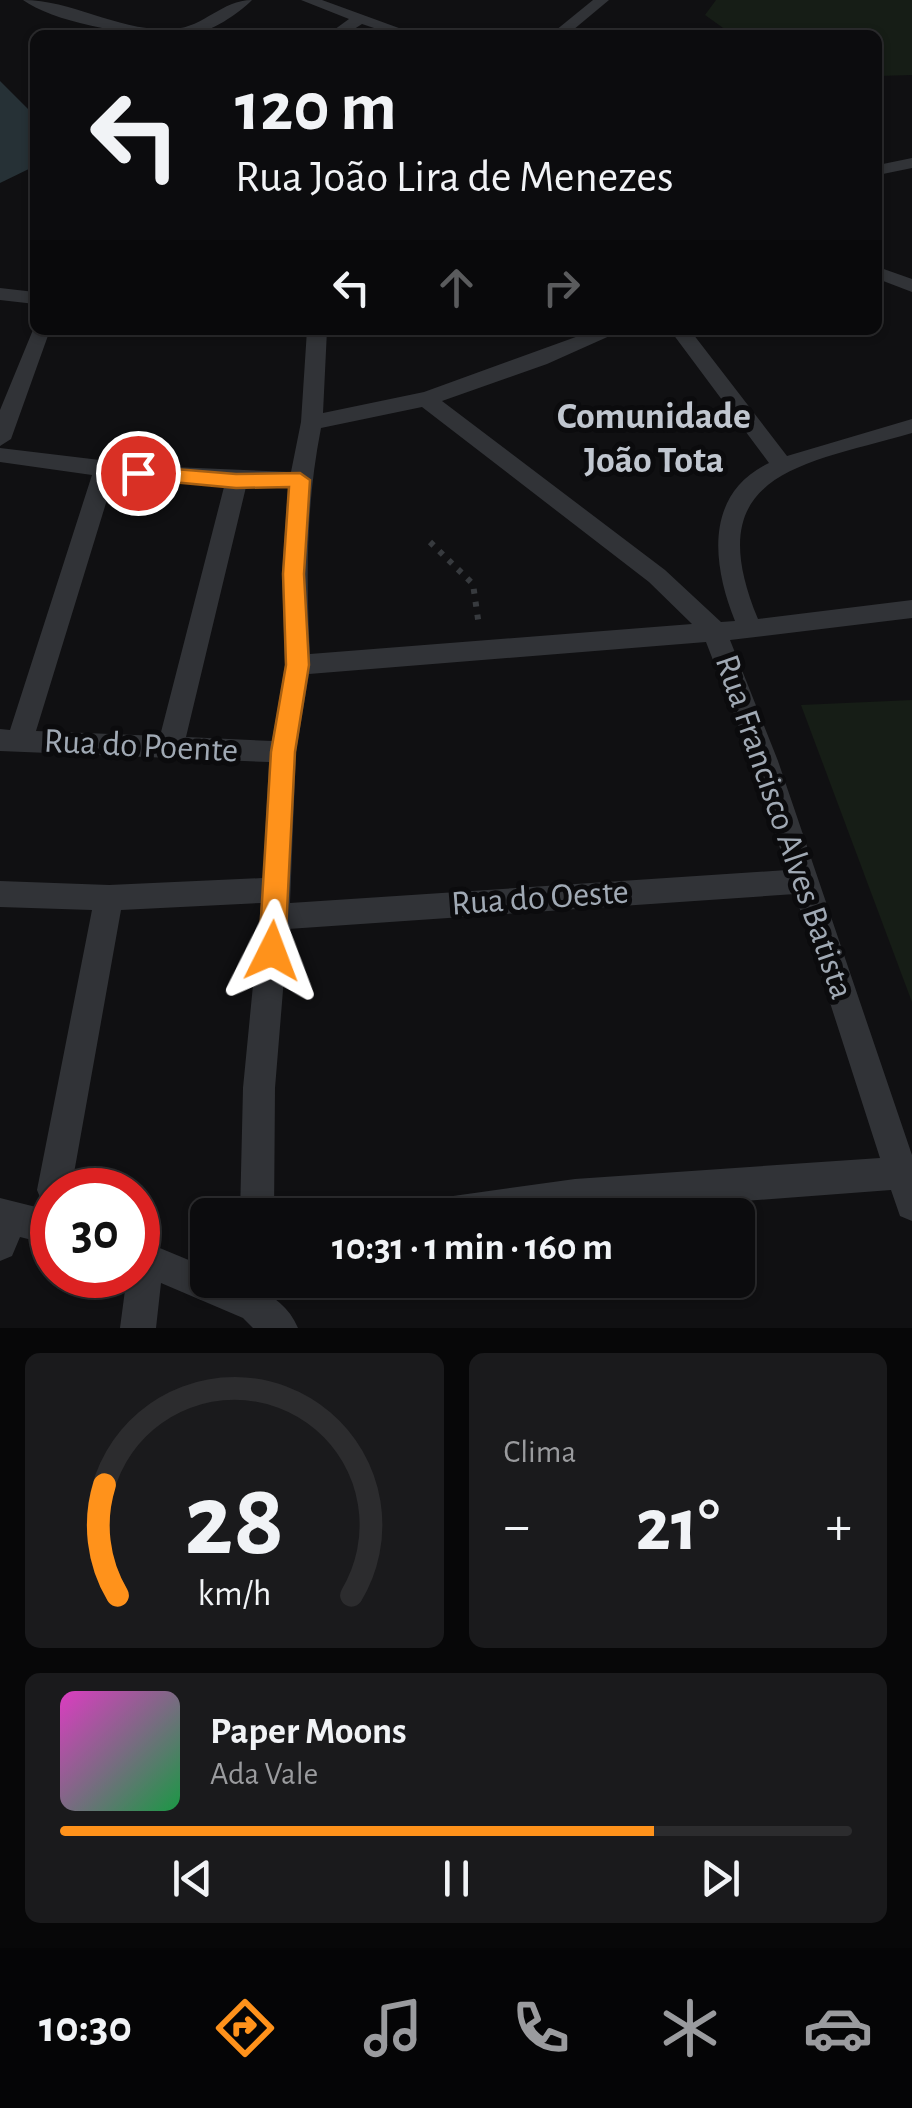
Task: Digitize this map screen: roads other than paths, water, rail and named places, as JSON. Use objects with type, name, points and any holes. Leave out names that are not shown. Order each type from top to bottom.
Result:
[{"type":"street","points":[[30,0],[145,30]]},
{"type":"street","points":[[194,30],[245,0]]},
{"type":"street","points":[[308,0],[395,30]]},
{"type":"street","points":[[564,30],[602,0]]},
{"type":"street","points":[[342,30],[360,18]]},
{"type":"street","points":[[882,169],[912,163]]},
{"type":"street","points":[[882,275],[912,286]]},
{"type":"street","points":[[0,294],[30,297]]},
{"type":"street","points":[[0,440],[38,335]]},
{"type":"street","points":[[257,1198],[260,1088],[283,752],[298,665],[294,574],[300,480],[312,422],[317,335]]},
{"type":"street","points":[[312,422],[370,414],[425,400],[600,335]]},
{"type":"street","points":[[684,335],[783,466]]},
{"type":"street","name":"Rua Francisco Alves Batista","points":[[425,400],[656,576],[714,630],[806,881],[907,1188]]},
{"type":"street","points":[[750,628],[731,577],[727,536],[747,488],[754,480],[783,466],[912,426]]},
{"type":"street","points":[[0,455],[105,470],[236,481],[300,480]]},
{"type":"street","points":[[10,740],[105,470]]},
{"type":"street","points":[[170,749],[236,481]]},
{"type":"street","points":[[298,665],[750,628],[912,608]]},
{"type":"street","name":"Rua do Poente","points":[[10,740],[283,752]]},
{"type":"street","name":"Rua do Oeste","points":[[0,894],[275,903],[806,881]]},
{"type":"street","points":[[59,1168],[108,898]]},
{"type":"street","points":[[562,1198],[907,1188]]},
{"type":"street","points":[[3,1226],[30,1217]]},
{"type":"street","points":[[160,1265],[263,1305]]},
{"type":"street","points":[[138,1328],[140,1298]]},
{"type":"district","name":"Comunidade João Tota","points":[[654,439]]}]
